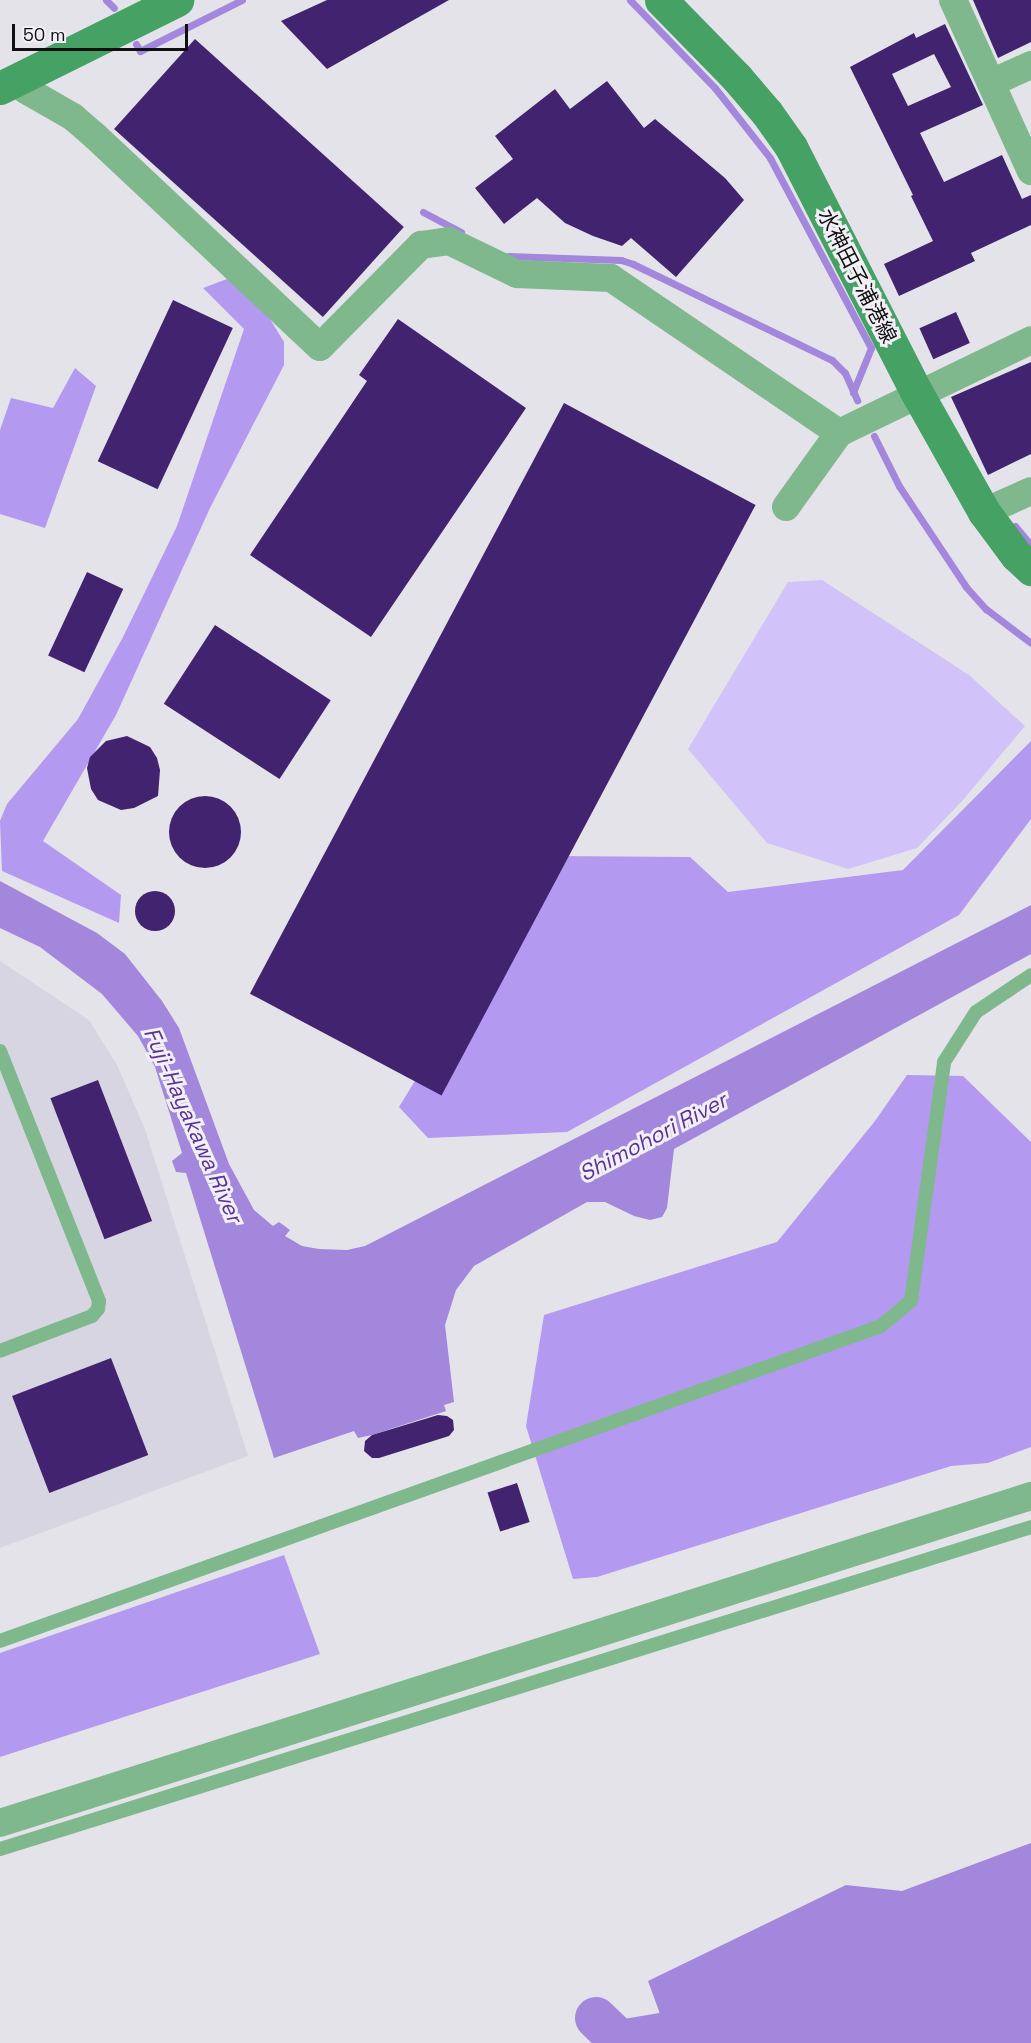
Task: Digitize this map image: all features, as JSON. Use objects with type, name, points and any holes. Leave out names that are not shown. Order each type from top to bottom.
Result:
[{"type":"main road","points":[[9,84],[135,9],[177,0]]},
{"type":"main road","name":"水神田子浦港線","points":[[661,0],[737,78],[767,113],[791,147],[917,393],[984,512],[1016,555],[1031,569]]},
{"type":"street","points":[[953,0],[1031,171]]},
{"type":"street","points":[[991,83],[1031,65]]},
{"type":"street","points":[[9,84],[26,90],[73,117],[321,347],[421,245],[449,241],[517,274],[611,278],[839,433]]},
{"type":"street","points":[[786,507],[839,433],[917,393],[1031,340]]},
{"type":"street","points":[[984,512],[1031,491]]},
{"type":"street","points":[[0,1823],[1031,1496]]},
{"type":"lane","points":[[0,1641],[881,1326],[911,1301],[944,1062],[975,1012],[1031,975]]},
{"type":"lane","points":[[0,1051],[99,1301],[98,1309],[92,1316],[0,1350]]},
{"type":"lane","points":[[0,1849],[1031,1527]]},
{"type":"shaded area","points":[[227,279],[265,311],[284,342],[284,365],[210,508],[116,715],[43,841],[121,895],[119,923],[2,871],[0,821],[7,804],[78,719],[123,637],[177,526],[244,329],[203,288]]},
{"type":"shaded area","points":[[75,368],[96,386],[45,528],[0,514],[0,430],[11,398],[53,408]]},
{"type":"shaded area","points":[[822,580],[969,675],[1025,726],[962,801],[917,848],[848,869],[767,843],[688,749],[788,582]]},
{"type":"shaded area","points":[[1031,741],[1031,819],[959,915],[567,1132],[428,1138],[399,1107],[552,856],[690,857],[728,892],[903,870]]},
{"type":"shaded area","points":[[0,961],[89,1020],[117,1065],[145,1129],[248,1456],[0,1548]]},
{"type":"shaded area","points":[[907,1075],[963,1076],[1031,1142],[1031,1447],[988,1463],[951,1466],[597,1577],[573,1579],[526,1426],[544,1315],[777,1242],[875,1121]]},
{"type":"shaded area","points":[[284,1555],[320,1654],[0,1757],[0,1653]]},
{"type":"water","points":[[0,881],[97,933],[125,954],[162,1001],[179,1028],[229,1164],[254,1210],[273,1226],[279,1222],[290,1230],[285,1236],[302,1246],[319,1249],[347,1250],[365,1246],[1031,905],[1031,954],[674,1149],[667,1208],[662,1217],[650,1220],[634,1216],[605,1202],[587,1202],[474,1266],[456,1290],[445,1325],[454,1402],[444,1405],[446,1411],[372,1435],[358,1438],[354,1431],[274,1458],[186,1173],[176,1172],[172,1161],[182,1153],[155,1067],[138,1036],[102,994],[40,947],[0,928]]},
{"type":"water","points":[[1031,1843],[1031,2043],[681,2043],[667,2033],[648,1981],[846,1885],[902,1891]]},
{"type":"building","points":[[327,0],[449,0],[327,69],[281,21]]},
{"type":"building","points":[[973,0],[1031,0],[1031,42],[998,58]]},
{"type":"building","points":[[945,24],[983,105],[920,133],[944,182],[1002,155],[1022,199],[1031,195],[1031,225],[971,253],[975,261],[899,296],[884,264],[933,241],[850,67],[914,33],[916,38]],"holes":[[[934,54],[951,87],[908,106],[892,74]]]},
{"type":"building","points":[[195,39],[404,227],[323,317],[114,129]]},
{"type":"building","points":[[607,81],[644,128],[655,119],[725,178],[744,200],[676,277],[631,238],[622,246],[593,236],[565,223],[537,198],[504,224],[475,188],[513,159],[495,136],[555,89],[570,109]]},
{"type":"building","points":[[173,300],[233,328],[158,489],[98,461]]},
{"type":"building","points":[[956,312],[970,343],[933,359],[919,328]]},
{"type":"building","points":[[398,319],[526,408],[371,637],[250,555],[367,381],[359,375]]},
{"type":"building","points":[[1031,362],[1031,454],[988,475],[951,397]]},
{"type":"building","points":[[564,403],[756,505],[442,1096],[250,994]]},
{"type":"building","points":[[87,572],[123,589],[84,672],[48,655]]},
{"type":"building","points":[[215,625],[331,700],[280,779],[164,704]]},
{"type":"building","points":[[127,736],[150,747],[157,758],[160,770],[158,796],[134,808],[121,810],[98,800],[91,789],[87,768],[90,757],[106,741]]},
{"type":"building","points":[[212,796],[231,806],[239,818],[241,832],[239,846],[231,858],[219,866],[198,868],[179,858],[171,846],[169,825],[179,806],[191,798]]},
{"type":"building","points":[[155,891],[169,897],[175,911],[169,925],[155,931],[141,925],[135,911],[141,897]]},
{"type":"building","points":[[98,1080],[152,1221],[105,1239],[50,1098]]},
{"type":"building","points":[[111,1358],[148,1455],[49,1493],[12,1396]]},
{"type":"building","points":[[438,1415],[447,1416],[453,1420],[454,1430],[449,1436],[379,1458],[372,1458],[364,1451],[365,1441],[372,1435]]},
{"type":"building","points":[[517,1483],[530,1522],[500,1532],[488,1493]]},
{"type":"waterway","points":[[106,0],[114,8]]},
{"type":"waterway","points":[[136,44],[140,51],[242,0]]},
{"type":"waterway","points":[[630,0],[715,88],[770,158],[871,348],[853,392]]},
{"type":"waterway","points":[[423,212],[461,232]]},
{"type":"waterway","points":[[508,256],[621,260],[633,264],[832,360],[845,373],[857,400]]},
{"type":"waterway","points":[[874,436],[899,486],[966,587],[986,609],[1031,643]]},
{"type":"waterway","points":[[1015,526],[1031,545]]},
{"type":"waterway","points":[[596,2018],[620,2041],[667,2033]]},
{"type":"water label","name":"Fuji-Hayakawa River","points":[[193,1125]]},
{"type":"water label","name":"Shimohori River","points":[[653,1137]]}]
